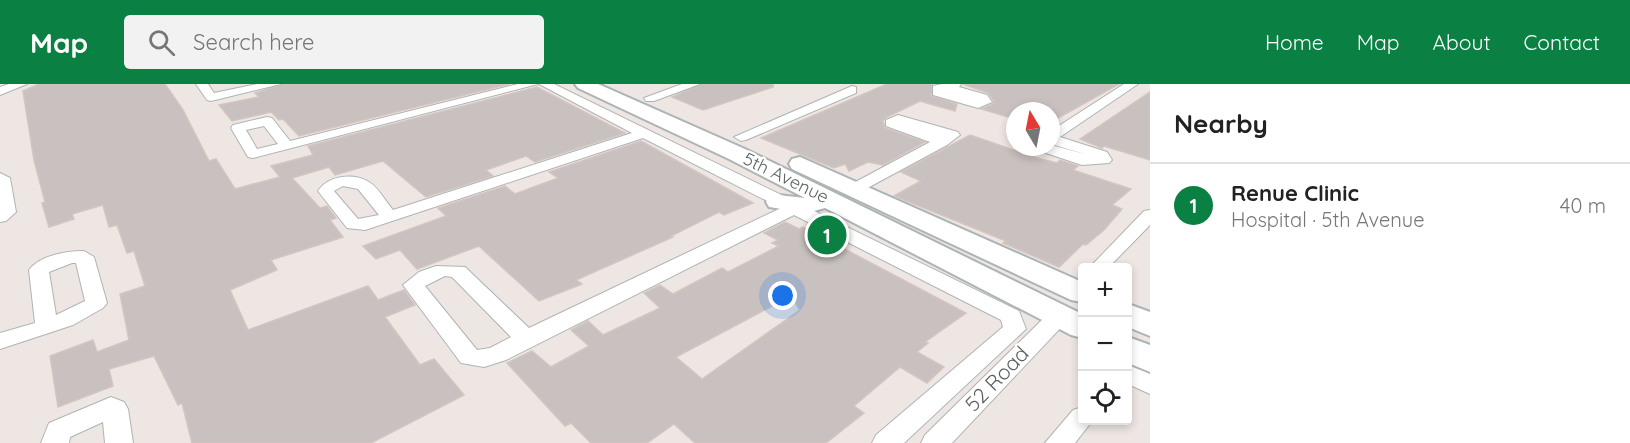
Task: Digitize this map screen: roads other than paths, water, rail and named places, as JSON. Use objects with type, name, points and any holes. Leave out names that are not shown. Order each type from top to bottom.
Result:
[{"type":"street","points":[[0,91],[21,84]]},
{"type":"street","points":[[202,84],[212,96],[235,88],[275,84]]},
{"type":"street","points":[[287,146],[532,84]]},
{"type":"street","points":[[545,84],[1011,316],[1015,322],[1015,329],[886,443]]},
{"type":"street","name":"5th Avenue","points":[[584,84],[827,198],[1078,324]]},
{"type":"street","points":[[616,84],[741,137],[1078,288]]},
{"type":"street","points":[[650,98],[694,84]]},
{"type":"street","points":[[833,84],[855,87]]},
{"type":"street","points":[[1060,132],[1132,84]]},
{"type":"street","points":[[741,137],[855,87]]},
{"type":"street","points":[[390,217],[642,134]]},
{"type":"street","points":[[1060,141],[1102,155],[1104,160],[1082,160],[1060,153]]},
{"type":"street","points":[[854,189],[942,142]]},
{"type":"street","points":[[0,178],[2,178],[7,212],[0,217]]},
{"type":"street","points":[[526,339],[458,271],[443,270],[426,276],[414,285],[469,357],[476,360],[487,359],[526,339],[786,205],[807,206],[827,198]]},
{"type":"street","points":[[893,232],[896,218],[914,214]]},
{"type":"street","points":[[1103,263],[1150,215]]},
{"type":"street","name":"52 Road","points":[[935,443],[1060,315]]},
{"type":"street","points":[[1132,316],[1150,325]]},
{"type":"street","points":[[0,341],[46,325]]},
{"type":"street","points":[[1132,351],[1150,360]]},
{"type":"street","points":[[1132,376],[1150,385]]},
{"type":"street","points":[[55,443],[58,431],[111,407],[115,409],[119,443]]},
{"type":"street","points":[[1059,443],[1078,422]]},
{"type":"place","name":"Renue Clinic","points":[[827,235]]}]
